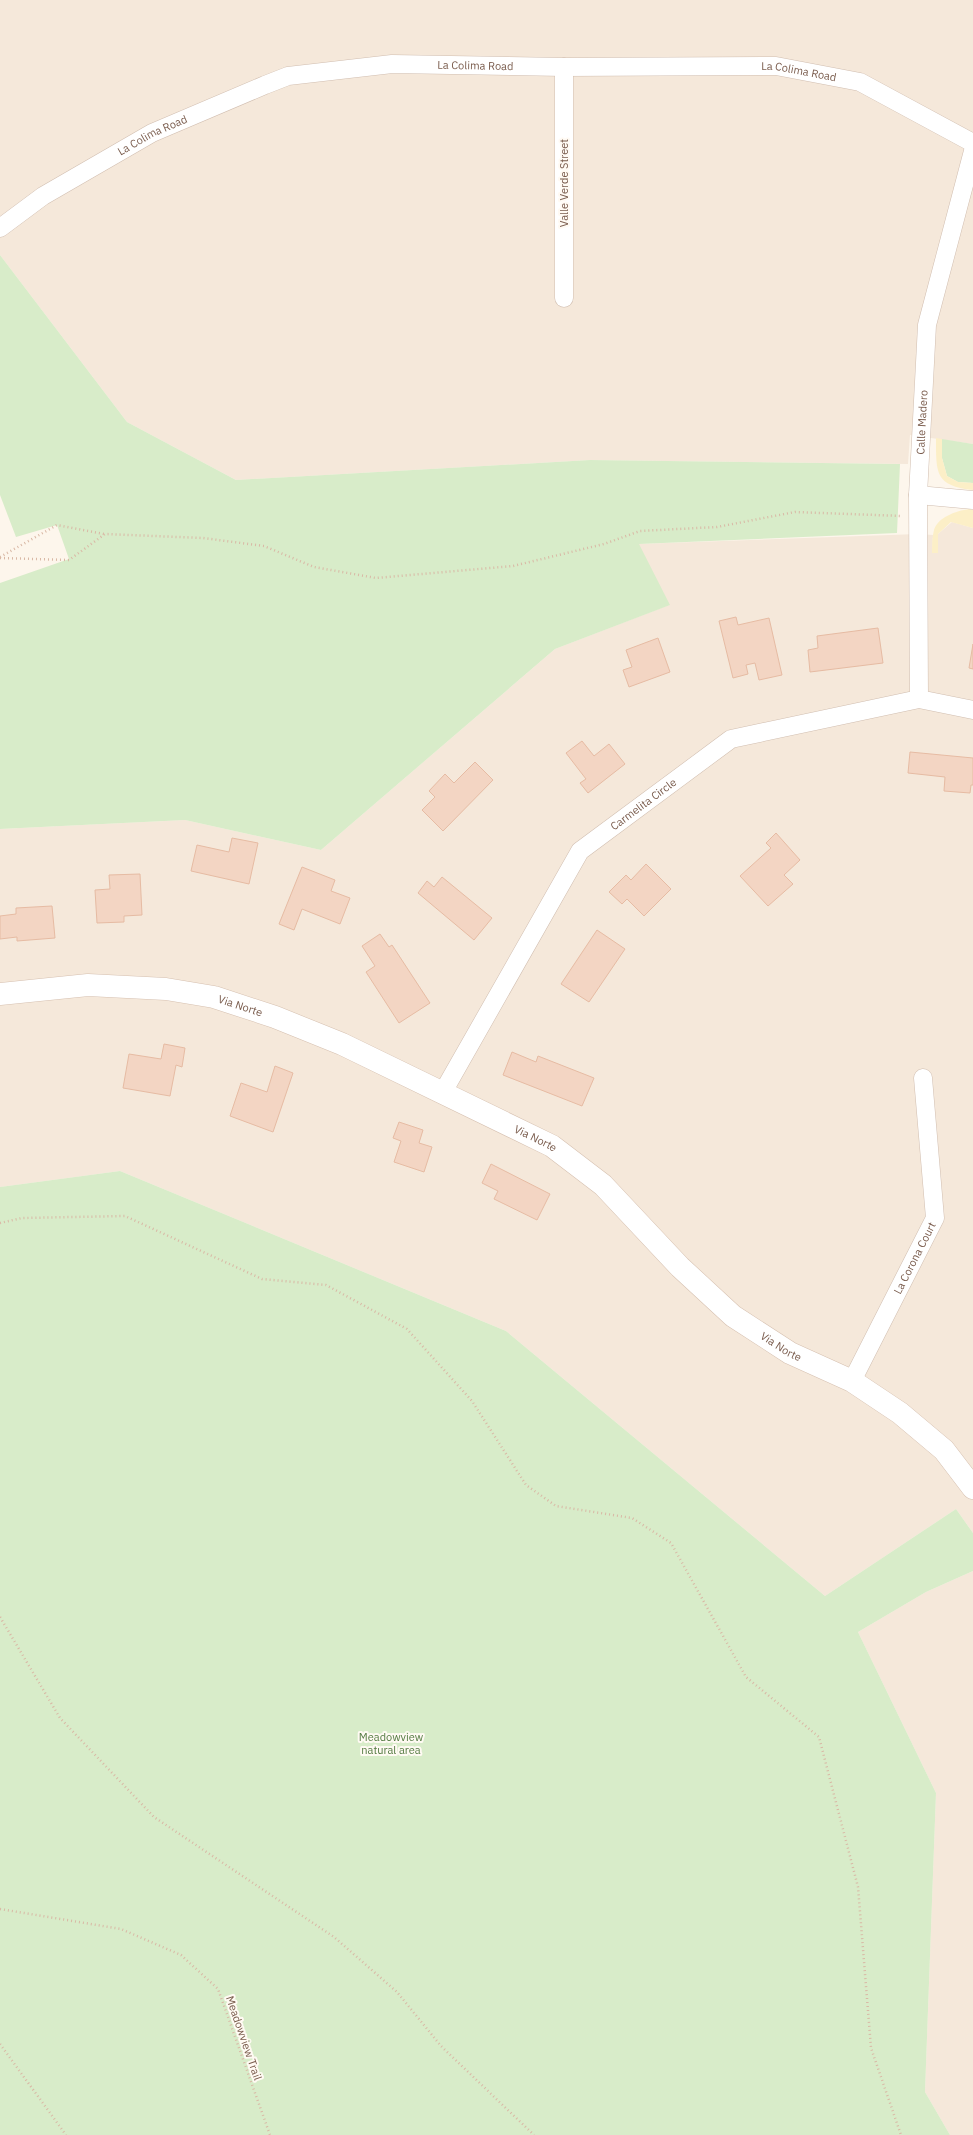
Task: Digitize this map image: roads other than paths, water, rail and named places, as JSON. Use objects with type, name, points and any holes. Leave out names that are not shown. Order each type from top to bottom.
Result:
[{"type":"street","name":"La Colima Road","points":[[0,228],[43,196],[152,133],[288,76],[392,64],[564,68],[776,66],[860,82],[973,143]]},
{"type":"street","name":"Valle Verde Street","points":[[564,68],[564,298]]},
{"type":"street","name":"Calle Madero","points":[[919,699],[918,495],[927,325],[973,151]]},
{"type":"street","points":[[918,495],[973,500]]},
{"type":"street","name":"Carmelita Circle","points":[[443,1092],[580,851],[731,739],[919,699],[973,710]]},
{"type":"street","name":"Via Norte","points":[[0,994],[88,985],[166,989],[214,997],[275,1017],[342,1044],[552,1146],[603,1185],[680,1267],[732,1316],[790,1353],[852,1381],[900,1413],[944,1450],[973,1488]]},
{"type":"street","name":"La Corona Court","points":[[852,1381],[935,1218],[923,1078]]},
{"type":"park label","name":"Meadowview natural area","points":[[391,1743]]}]
